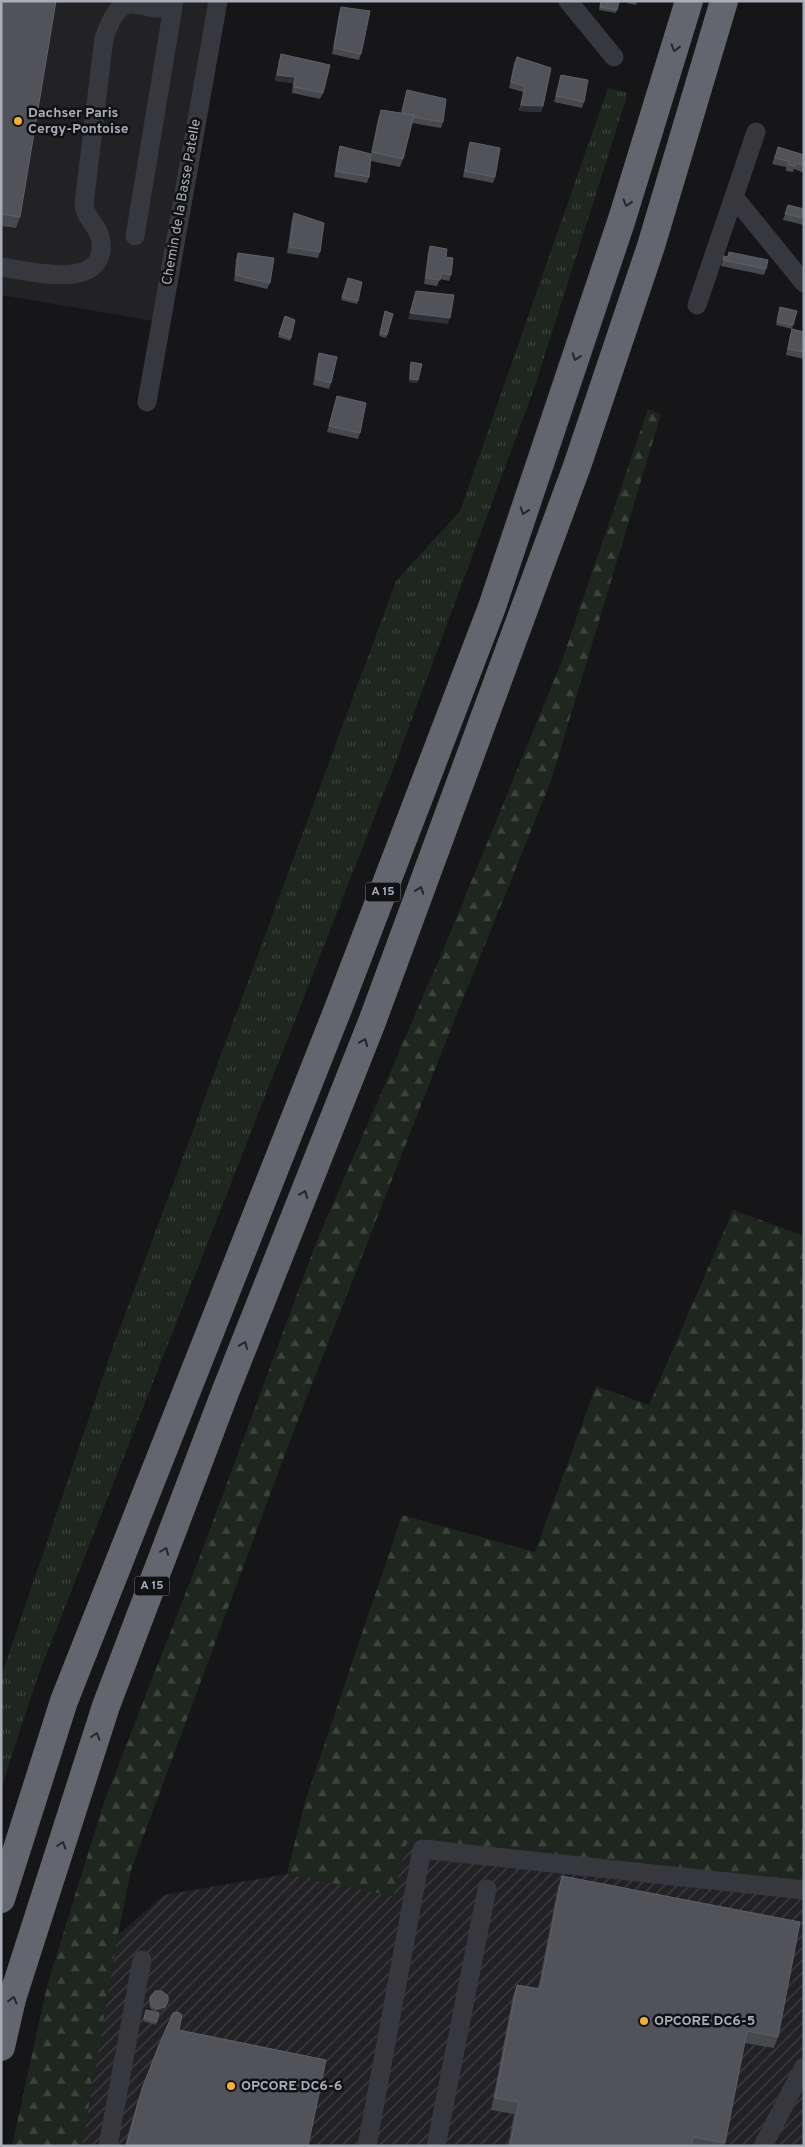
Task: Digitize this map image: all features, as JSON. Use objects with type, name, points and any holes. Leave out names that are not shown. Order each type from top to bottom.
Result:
[{"type":"highway","name":"A 15","points":[[1,1899],[64,1701],[338,1009],[492,606],[622,219],[689,1]]},
{"type":"highway","name":"A 15","points":[[1,2048],[12,1999],[106,1706],[226,1390],[372,1022],[578,466],[651,246],[724,1]]},
{"type":"street","points":[[1,266],[66,275],[85,272],[93,267],[100,258],[101,240],[99,231],[88,218],[84,204],[104,38],[113,17],[129,2],[162,8],[173,1]]},
{"type":"street","points":[[135,236],[173,1]]},
{"type":"street","name":"Chemin de la Basse Patelle","points":[[146,402],[218,1]]},
{"type":"street","points":[[568,1],[614,57]]},
{"type":"street","points":[[697,305],[756,132]]},
{"type":"street","points":[[734,197],[804,284]]},
{"type":"street","points":[[367,2146],[422,1849],[804,1890]]},
{"type":"street","points":[[436,2146],[487,1889]]},
{"type":"street","points":[[108,2146],[142,1960]]},
{"type":"street","points":[[763,2146],[804,2066]]},
{"type":"shaded area","points":[[1,1],[224,1],[166,323],[1,295]]},
{"type":"shaded area","points":[[407,1842],[804,1881],[804,2146],[82,2146],[118,1935],[164,1895],[287,1874],[393,1896]]},
{"type":"green space","points":[[608,88],[628,93],[534,389],[396,762],[38,1676],[1,1788],[1,1677],[114,1344],[396,581],[460,511]]},
{"type":"green space","points":[[648,409],[661,414],[551,781],[448,1036],[291,1438],[131,1870],[82,2146],[12,2146],[47,1986],[104,1802],[202,1551],[316,1243],[444,948],[561,663]]},
{"type":"green space","points":[[733,1210],[804,1236],[804,1881],[407,1842],[393,1896],[287,1874],[304,1805],[402,1515],[535,1552],[596,1386],[649,1405]]},
{"type":"building","name":"Dachser Paris Cergy-Pontoise","points":[[1,1],[56,1],[20,217],[1,214]]},
{"type":"building","points":[[601,1],[619,2],[617,10],[600,7]]},
{"type":"building","points":[[341,7],[370,11],[361,54],[334,48]]},
{"type":"building","points":[[281,54],[330,65],[323,93],[294,87],[295,77],[277,75]]},
{"type":"building","points":[[517,57],[551,68],[543,106],[521,105],[525,86],[511,82]]},
{"type":"building","points":[[561,75],[588,80],[584,102],[556,96]]},
{"type":"building","points":[[407,90],[446,99],[443,122],[413,117],[414,115],[402,113]]},
{"type":"building","points":[[381,110],[414,115],[403,159],[372,152]]},
{"type":"building","points":[[470,142],[500,148],[495,177],[465,171]]},
{"type":"building","points":[[340,146],[371,154],[369,177],[336,171]]},
{"type":"building","points":[[778,147],[804,155],[804,166],[796,163],[795,166],[788,165],[788,161],[775,158]]},
{"type":"building","points":[[788,205],[804,209],[804,218],[785,214]]},
{"type":"building","points":[[294,213],[324,223],[320,252],[290,247]]},
{"type":"building","points":[[430,246],[447,249],[446,257],[453,258],[451,275],[441,273],[440,280],[426,278]]},
{"type":"building","points":[[729,252],[768,260],[766,269],[723,260],[724,256],[728,257]]},
{"type":"building","points":[[238,253],[274,258],[270,283],[236,275]]},
{"type":"building","points":[[348,278],[362,282],[358,301],[342,297]]},
{"type":"building","points":[[416,291],[454,295],[450,318],[410,313]]},
{"type":"building","points":[[780,307],[797,311],[793,325],[777,322]]},
{"type":"building","points":[[385,311],[393,314],[387,335],[380,333]]},
{"type":"building","points":[[285,316],[295,320],[291,338],[279,334]]},
{"type":"building","points":[[792,329],[804,332],[804,352],[788,349]]},
{"type":"building","points":[[319,353],[337,357],[331,383],[316,379]]},
{"type":"building","points":[[411,362],[422,364],[418,380],[410,379]]},
{"type":"building","points":[[337,396],[366,403],[360,433],[329,426]]},
{"type":"building","name":"OPCORE DC6-5","points":[[562,1876],[800,1922],[778,2037],[747,2031],[725,2143],[693,2137],[691,2146],[510,2146],[519,2102],[495,2098],[517,1985],[540,1989]]},
{"type":"building","points":[[155,1991],[162,1991],[168,1996],[168,2002],[165,2007],[157,2009],[151,2005],[150,1997]]},
{"type":"building","points":[[146,2010],[159,2013],[157,2022],[144,2018]]},
{"type":"building","name":"OPCORE DC6-6","points":[[178,2012],[182,2015],[179,2030],[326,2060],[308,2146],[126,2146],[142,2089],[159,2045],[173,2013]]},
{"type":"place","name":"Dachser Paris Cergy-Pontoise","points":[[18,121]]},
{"type":"place","name":"OPCORE DC6-5","points":[[644,2021]]},
{"type":"place","name":"OPCORE DC6-6","points":[[231,2086]]}]
